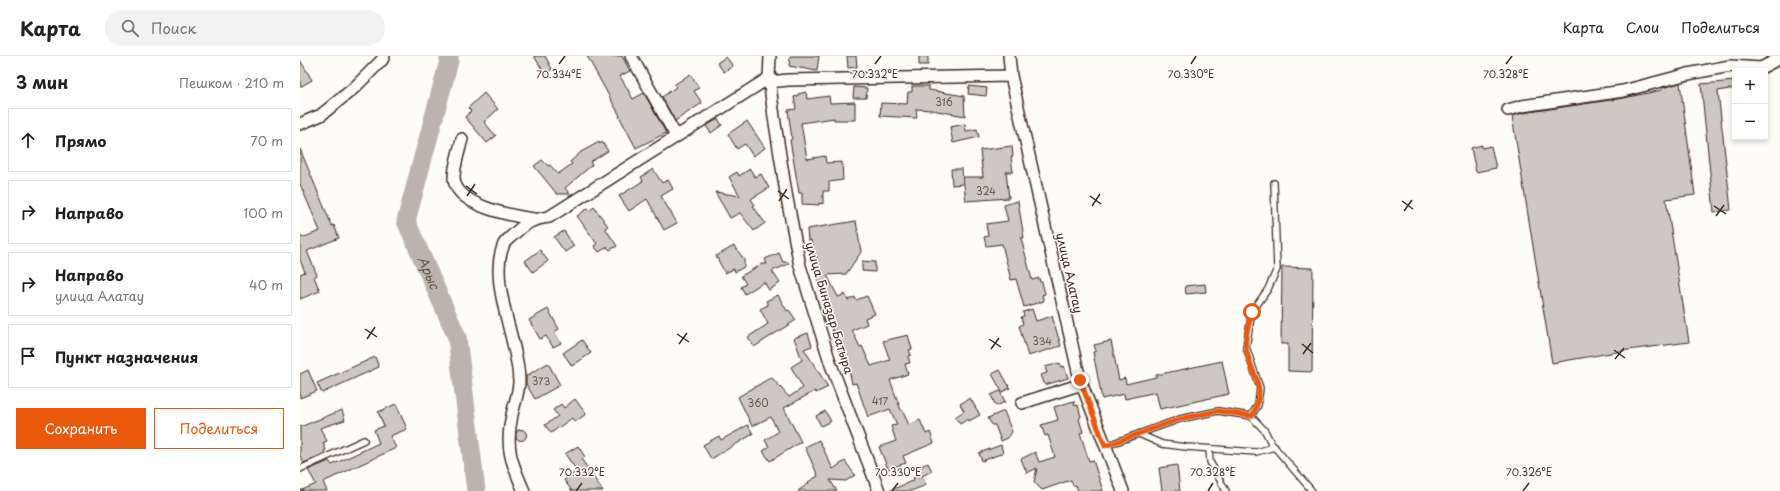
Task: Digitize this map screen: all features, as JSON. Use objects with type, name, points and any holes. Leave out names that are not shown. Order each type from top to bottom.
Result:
[{"type":"street","points":[[300,124],[321,115],[354,88],[382,60],[384,56]]},
{"type":"street","points":[[631,56],[676,136]]},
{"type":"street","name":"улица Биназар Батыра","points":[[770,56],[770,80],[786,193],[800,266],[831,365],[879,491]]},
{"type":"street","name":"улица Алатау","points":[[1009,56],[1011,76],[1082,384],[1123,491]]},
{"type":"street","points":[[1508,110],[1522,106],[1623,91],[1688,74],[1730,66],[1761,68],[1780,58]]},
{"type":"street","points":[[462,139],[456,161],[454,180],[459,192],[469,200],[510,216],[534,219],[549,217],[676,136],[770,80],[1011,76]]},
{"type":"street","points":[[524,491],[509,451],[509,430],[519,383],[514,346],[503,301],[498,267],[505,243],[523,225],[534,219]]},
{"type":"street","points":[[1022,403],[1082,384]]},
{"type":"lane","points":[[1252,416],[1258,405],[1260,388],[1246,347],[1252,312],[1268,289],[1277,269],[1274,183]]},
{"type":"lane","points":[[1105,446],[1180,419],[1218,411],[1252,416],[1265,431],[1275,447],[1312,491]]},
{"type":"lane","points":[[1139,434],[1162,444],[1210,449],[1256,452],[1275,447]]},
{"type":"lane","points":[[300,469],[364,440]]},
{"type":"lane","points":[[1210,449],[1210,462],[1226,491]]},
{"type":"building","points":[[534,56],[545,56],[552,69],[545,74]]},
{"type":"building","points":[[587,56],[622,56],[630,71],[620,76],[633,99],[644,93],[666,133],[636,148]]},
{"type":"building","points":[[790,56],[819,56],[817,71],[789,66]]},
{"type":"building","points":[[847,56],[856,56],[857,67],[848,68]]},
{"type":"building","points":[[919,56],[928,56],[928,65],[919,65]]},
{"type":"building","points":[[726,57],[733,66],[724,72],[717,63]]},
{"type":"building","points":[[300,60],[312,80],[300,87]]},
{"type":"building","points":[[690,74],[699,88],[694,91],[702,103],[675,121],[662,97],[676,87],[674,85]]},
{"type":"building","points":[[1732,81],[1732,89],[1718,91],[1731,210],[1714,212],[1701,84]]},
{"type":"building","points":[[1680,83],[1695,195],[1666,199],[1689,342],[1628,350],[1552,363],[1512,116],[1523,113],[1624,98],[1662,90],[1662,88]]},
{"type":"building","points":[[912,86],[929,86],[929,90],[964,96],[965,116],[932,110],[916,109],[917,118],[880,116],[881,103],[907,104],[908,92],[912,92]]},
{"type":"building","points":[[969,86],[987,88],[986,96],[968,94]]},
{"type":"building","points":[[854,87],[867,88],[866,98],[853,98]]},
{"type":"building","points":[[806,92],[807,99],[829,96],[830,103],[855,102],[855,120],[834,120],[834,118],[801,123],[807,159],[825,156],[826,163],[842,162],[843,180],[829,182],[829,191],[823,191],[823,204],[819,203],[819,205],[802,204],[802,193],[799,193],[790,140],[792,139],[788,110],[796,109],[794,97],[798,96],[798,94]]},
{"type":"building","points":[[484,93],[498,109],[484,122],[496,136],[487,143],[465,117],[471,111],[468,108]]},
{"type":"building","points":[[718,119],[722,125],[711,133],[706,126]]},
{"type":"building","points":[[747,121],[765,148],[753,156],[745,144],[737,149],[728,134]]},
{"type":"building","points":[[965,124],[966,131],[977,129],[979,137],[953,143],[950,127]]},
{"type":"building","points":[[599,142],[600,144],[602,142],[608,151],[590,162],[592,165],[565,188],[570,194],[557,194],[534,166],[542,160],[548,166],[550,165],[558,174],[572,164],[570,162],[581,152]]},
{"type":"building","points":[[1482,145],[1482,148],[1491,146],[1496,168],[1476,172],[1471,148]]},
{"type":"building","points":[[1012,146],[1013,156],[1011,157],[1013,172],[1006,172],[1009,198],[966,201],[963,177],[983,177],[980,150]]},
{"type":"building","points":[[300,149],[332,226],[334,225],[339,238],[307,251],[317,275],[314,277],[320,291],[300,299],[300,274],[305,272],[300,260],[300,234],[302,238],[320,231],[300,184]]},
{"type":"building","points":[[653,169],[662,183],[668,180],[673,189],[661,196],[677,223],[664,230],[647,199],[629,211],[619,196],[643,181],[641,177]]},
{"type":"building","points":[[750,169],[755,177],[761,174],[769,188],[751,199],[755,205],[753,206],[765,223],[754,231],[740,213],[730,218],[715,192],[740,196],[729,177],[737,172],[739,176]]},
{"type":"building","points":[[951,169],[962,169],[963,184],[952,185]]},
{"type":"building","points":[[1018,201],[1024,238],[1021,238],[1032,280],[1039,278],[1040,282],[1042,282],[1045,294],[1042,295],[1044,301],[1024,307],[1016,279],[1011,280],[1002,244],[986,246],[984,237],[988,236],[986,224],[1008,221],[1004,205]]},
{"type":"building","points":[[594,207],[608,226],[605,228],[617,246],[610,250],[607,247],[599,252],[594,246],[597,244],[577,216],[588,208],[589,211]]},
{"type":"building","points":[[856,221],[861,252],[846,274],[827,275],[838,297],[845,294],[848,300],[855,297],[856,300],[867,296],[875,314],[865,318],[867,324],[852,330],[860,347],[862,346],[871,366],[890,360],[883,341],[908,335],[912,349],[909,350],[911,355],[908,356],[910,363],[905,364],[908,374],[890,380],[901,410],[909,425],[920,420],[926,434],[930,432],[934,443],[903,456],[906,463],[888,469],[879,447],[896,441],[891,426],[897,425],[890,409],[868,417],[856,383],[852,384],[850,374],[839,350],[842,349],[829,324],[832,321],[824,303],[827,301],[818,283],[817,257],[814,258],[811,240],[808,241],[807,229]]},
{"type":"building","points":[[564,231],[574,246],[565,252],[554,237]]},
{"type":"building","points":[[734,246],[744,259],[744,267],[735,272],[734,269],[725,273],[716,256]]},
{"type":"building","points":[[540,250],[548,261],[533,272],[525,261]]},
{"type":"building","points":[[779,253],[783,262],[788,262],[789,264],[772,271],[780,283],[769,290],[764,282],[745,294],[741,287],[746,284],[741,276],[762,264],[767,264],[765,259]]},
{"type":"building","points":[[862,261],[875,262],[875,272],[862,271]]},
{"type":"building","points":[[1282,267],[1313,268],[1312,372],[1288,371],[1288,344],[1281,344]]},
{"type":"building","points":[[1205,284],[1206,292],[1186,294],[1185,286]]},
{"type":"building","points":[[778,295],[787,311],[789,310],[796,320],[754,347],[748,337],[768,324],[760,309],[768,305],[766,301]]},
{"type":"building","points":[[548,309],[559,329],[554,332],[561,343],[553,347],[546,336],[540,339],[529,320]]},
{"type":"building","points":[[1032,309],[1036,321],[1052,316],[1061,346],[1028,356],[1019,326],[1023,324],[1021,317],[1024,316],[1023,312]]},
{"type":"building","points":[[808,333],[812,346],[804,349],[828,387],[816,393],[815,391],[784,408],[801,442],[770,461],[763,451],[769,447],[765,440],[778,432],[771,417],[752,426],[738,397],[770,378],[772,378],[789,397],[803,388],[791,367],[802,360],[794,338]]},
{"type":"building","points":[[582,340],[591,353],[572,366],[563,353]]},
{"type":"building","points":[[1111,341],[1119,380],[1125,378],[1126,384],[1156,377],[1156,375],[1222,361],[1229,394],[1160,409],[1156,392],[1125,399],[1124,394],[1102,399],[1093,352],[1096,351],[1094,345]]},
{"type":"building","points":[[375,357],[379,367],[322,393],[317,383]]},
{"type":"building","points":[[548,363],[560,385],[535,399],[526,384],[526,376]]},
{"type":"building","points":[[1060,363],[1061,367],[1064,366],[1068,378],[1045,385],[1041,375],[1047,373],[1045,367]]},
{"type":"building","points":[[308,370],[317,391],[300,398],[300,374]]},
{"type":"building","points":[[1000,370],[1010,388],[1002,392],[992,374]]},
{"type":"building","points":[[1000,391],[1005,402],[996,406],[991,395]]},
{"type":"building","points":[[970,398],[980,415],[969,421],[968,419],[960,424],[955,417],[964,411],[960,404]]},
{"type":"building","points":[[575,399],[586,414],[575,422],[572,418],[551,433],[545,425],[558,416],[553,410],[561,404],[564,408]]},
{"type":"building","points":[[1074,401],[1075,406],[1078,405],[1081,417],[1079,419],[1083,432],[1080,433],[1089,461],[1093,460],[1103,491],[1078,491],[1076,485],[1073,486],[1071,480],[1042,490],[1034,482],[1037,468],[1027,473],[1021,459],[1035,452],[1039,462],[1055,457],[1048,435],[1045,436],[1041,425],[1058,420],[1054,407]]},
{"type":"building","points":[[396,404],[407,429],[390,436],[396,448],[323,482],[327,491],[300,491],[316,484],[308,470],[329,461],[332,465],[379,443],[374,430],[384,426],[378,412]]},
{"type":"building","points":[[342,410],[345,420],[320,428],[327,441],[323,443],[326,450],[324,451],[325,453],[304,463],[300,456],[300,427]]},
{"type":"building","points":[[825,411],[831,421],[821,426],[816,416]]},
{"type":"building","points":[[1004,411],[1012,432],[1008,438],[1001,441],[995,425],[992,425],[988,418]]},
{"type":"building","points":[[748,425],[753,434],[711,459],[703,445],[719,436],[721,440]]},
{"type":"building","points":[[519,430],[523,430],[525,431],[525,439],[519,440],[516,437],[516,433]]},
{"type":"building","points":[[819,440],[833,469],[845,461],[855,475],[846,481],[830,480],[837,491],[798,491],[818,476],[805,447]]},
{"type":"building","points":[[1001,445],[1003,453],[982,461],[979,453]]},
{"type":"building","points":[[578,446],[585,457],[582,460],[603,491],[572,491],[564,480],[577,471],[565,454]]},
{"type":"building","points":[[928,463],[932,471],[922,476],[926,485],[911,491],[889,491],[914,480],[913,478],[919,476],[915,469]]},
{"type":"building","points":[[1177,465],[1180,491],[1162,491],[1159,468]]},
{"type":"waterway","name":"Арыс","points":[[449,56],[449,61],[406,221],[457,337],[476,491]]},
{"type":"route","points":[[1080,380],[1105,446],[1180,419],[1218,411],[1252,416],[1258,405],[1260,388],[1246,347],[1252,312]]}]
